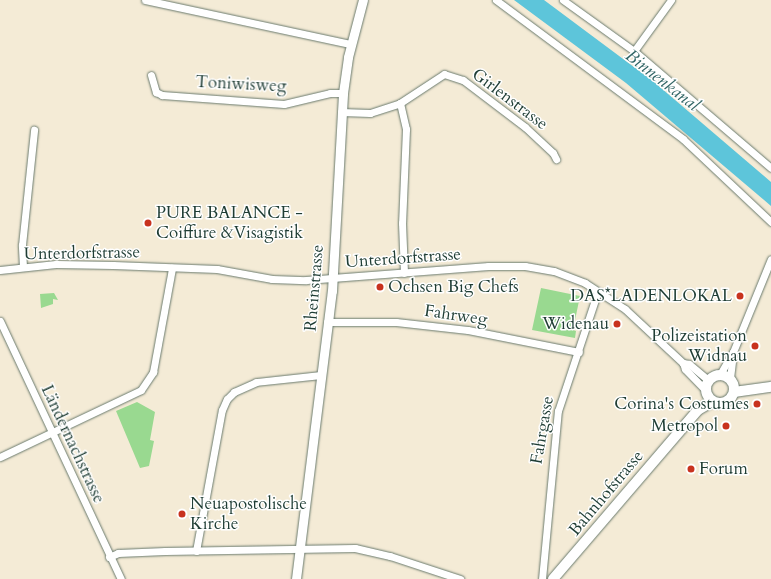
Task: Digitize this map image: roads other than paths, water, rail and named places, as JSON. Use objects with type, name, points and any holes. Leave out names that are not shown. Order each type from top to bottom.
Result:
[{"type":"main road","points":[[712,402],[706,387],[719,376],[732,384],[754,388],[771,387]]},
{"type":"main road","name":"Bahnhofstrasse","points":[[553,579],[698,410],[712,402],[729,397],[732,384]]},
{"type":"main road","name":"Bahnhofstrasse","points":[[698,410],[706,387]]},
{"type":"street","points":[[145,0],[351,44]]},
{"type":"street","name":"Rheinstrasse","points":[[296,579],[333,278],[342,93],[351,44],[363,0]]},
{"type":"street","points":[[496,0],[683,139],[771,222]]},
{"type":"street","points":[[634,51],[671,0]]},
{"type":"street","points":[[566,1],[634,51],[771,168]]},
{"type":"street","name":"Girlenstrasse","points":[[341,112],[370,113],[400,103],[444,74],[463,80],[525,127],[553,152],[556,159]]},
{"type":"street","name":"Toniwisweg","points":[[151,75],[156,92],[162,95],[284,104],[330,93],[342,93]]},
{"type":"street","points":[[400,103],[406,129],[402,223],[404,273]]},
{"type":"street","points":[[24,268],[22,245],[34,130]]},
{"type":"street","points":[[719,376],[733,352],[771,259]]},
{"type":"street","name":"Unterdorfstrasse","points":[[0,270],[56,264],[233,270],[284,280],[525,266],[554,271],[585,283],[598,290],[625,309],[683,363],[689,364],[706,387]]},
{"type":"street","points":[[0,456],[123,401],[146,385],[153,372],[157,354],[172,268]]},
{"type":"street","name":"Fahrgasse","points":[[542,579],[551,466],[558,411],[579,352],[598,290]]},
{"type":"street","name":"Ländernachstrasse","points":[[0,321],[109,557],[121,579]]},
{"type":"street","name":"Fahrweg","points":[[327,322],[396,322],[468,330],[579,352]]},
{"type":"street","points":[[732,384],[733,352]]},
{"type":"street","points":[[196,551],[222,410],[227,399],[234,392],[256,382],[320,374]]},
{"type":"street","points":[[109,557],[118,553],[299,550],[330,548],[368,551],[460,579]]},
{"type":"water","points":[[514,0],[544,0],[654,82],[771,182],[771,206],[626,83]]},
{"type":"place","name":"PURE BALANCE - Coiffure &Visagistik","points":[[148,223]]},
{"type":"place","name":"Ochsen Big Chefs","points":[[380,287]]},
{"type":"place","name":"DAS*LADENLOKAL","points":[[740,296]]},
{"type":"place","name":"Widenau","points":[[617,324]]},
{"type":"place","name":"Polizeistation Widnau","points":[[755,346]]},
{"type":"place","name":"Corina's Costumes","points":[[757,404]]},
{"type":"place","name":"Metropol","points":[[726,426]]},
{"type":"place","name":"Forum","points":[[691,469]]},
{"type":"place","name":"Neuapostolische Kirche","points":[[182,514]]},
{"type":"water label","name":"Binnenkanal","points":[[662,81]]}]
